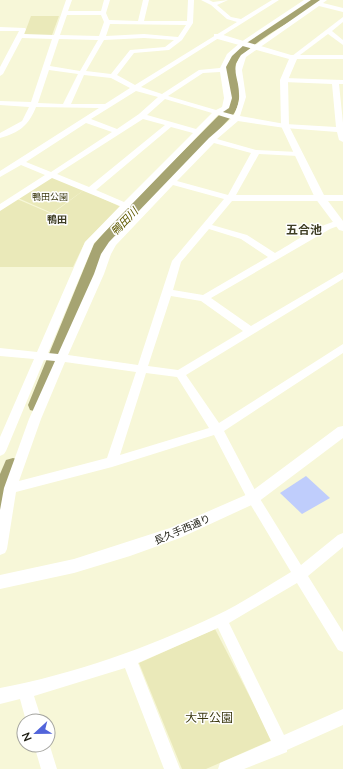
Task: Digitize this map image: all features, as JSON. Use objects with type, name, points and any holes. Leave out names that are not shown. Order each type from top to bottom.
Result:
[{"type":"street","points":[[0,136],[25,122],[33,104],[69,0]]},
{"type":"street","points":[[66,106],[82,73],[102,38],[107,22],[103,13],[107,0]]},
{"type":"street","points":[[140,22],[146,0]]},
{"type":"street","points":[[113,76],[132,51],[167,49],[180,39],[190,23],[191,0]]},
{"type":"street","points":[[204,0],[213,4],[229,18],[241,21]]},
{"type":"street","points":[[213,4],[225,0]]},
{"type":"street","points":[[0,175],[276,0]]},
{"type":"street","points":[[0,549],[10,488],[35,419],[99,274],[106,254],[112,244],[171,182],[236,118],[242,106],[243,99],[243,92],[237,70],[250,45],[308,0]]},
{"type":"street","points":[[0,451],[90,242],[127,206],[217,112],[225,108],[228,98],[222,70],[229,55],[250,45],[321,2],[343,10]]},
{"type":"street","points":[[65,13],[103,13]]},
{"type":"street","points":[[341,226],[320,198],[285,126],[284,80],[294,57],[343,20]]},
{"type":"street","points":[[107,22],[190,23]]},
{"type":"street","points":[[151,23],[154,34],[152,37]]},
{"type":"street","points":[[0,29],[23,29],[0,74]]},
{"type":"street","points":[[328,31],[343,42]]},
{"type":"street","points":[[20,36],[102,38],[152,37],[180,39]]},
{"type":"street","points":[[217,36],[294,57],[343,58]]},
{"type":"street","points":[[45,67],[113,76],[135,88],[236,118],[285,126],[341,130]]},
{"type":"street","points":[[0,208],[52,176],[142,116],[164,97],[201,71],[222,70]]},
{"type":"street","points":[[284,80],[339,82],[341,130],[343,140]]},
{"type":"street","points":[[0,102],[66,106],[108,106]]},
{"type":"street","points":[[142,116],[199,132]]},
{"type":"street","points":[[86,120],[118,132]]},
{"type":"street","points":[[90,191],[170,124]]},
{"type":"street","points":[[0,125],[11,129]]},
{"type":"street","points":[[212,140],[256,152],[298,154]]},
{"type":"street","points":[[112,462],[177,261],[230,198],[256,152]]},
{"type":"street","points":[[20,162],[127,206]]},
{"type":"street","points":[[171,182],[230,198],[343,198]]},
{"type":"street","points":[[208,226],[244,237],[275,257]]},
{"type":"street","points":[[204,298],[327,227],[341,226]]},
{"type":"street","points":[[0,352],[61,358],[180,374],[343,275]]},
{"type":"street","points":[[167,292],[204,298],[250,331]]},
{"type":"street","points":[[10,488],[112,462],[217,430],[343,348]]},
{"type":"street","points":[[180,374],[217,430],[253,498],[343,645]]},
{"type":"street","name":"長久手西通り","points":[[0,582],[74,566],[130,549],[175,533],[253,498],[343,431]]},
{"type":"street","points":[[0,696],[25,691],[129,660],[221,620],[300,574],[343,539]]},
{"type":"street","points":[[221,620],[281,746]]},
{"type":"street","points":[[129,660],[172,769]]},
{"type":"street","points":[[25,691],[32,713]]},
{"type":"street","points":[[226,769],[281,746],[343,717]]},
{"type":"street","points":[[44,753],[49,769]]},
{"type":"green space","points":[[31,16],[59,16],[52,35],[24,35]]},
{"type":"green space","name":"鴨田公園","points":[[51,177],[84,190],[52,213],[18,198]]},
{"type":"green space","points":[[84,190],[121,207],[85,242],[73,267],[0,267],[0,209],[17,199],[52,214]]},
{"type":"green space","name":"大平公園","points":[[215,629],[272,740],[206,769],[182,769],[139,663]]},
{"type":"building","points":[[306,476],[330,498],[302,514],[280,493]]},
{"type":"waterway","name":"鴨田川","points":[[37,405],[101,244],[229,112],[235,94],[230,67],[230,64],[234,58],[269,30],[317,0]]},
{"type":"waterway","name":"鴨田川","points":[[0,502],[13,466]]},
{"type":"district","name":"鴨田","points":[[57,219]]},
{"type":"district","name":"五合池","points":[[304,229]]}]
